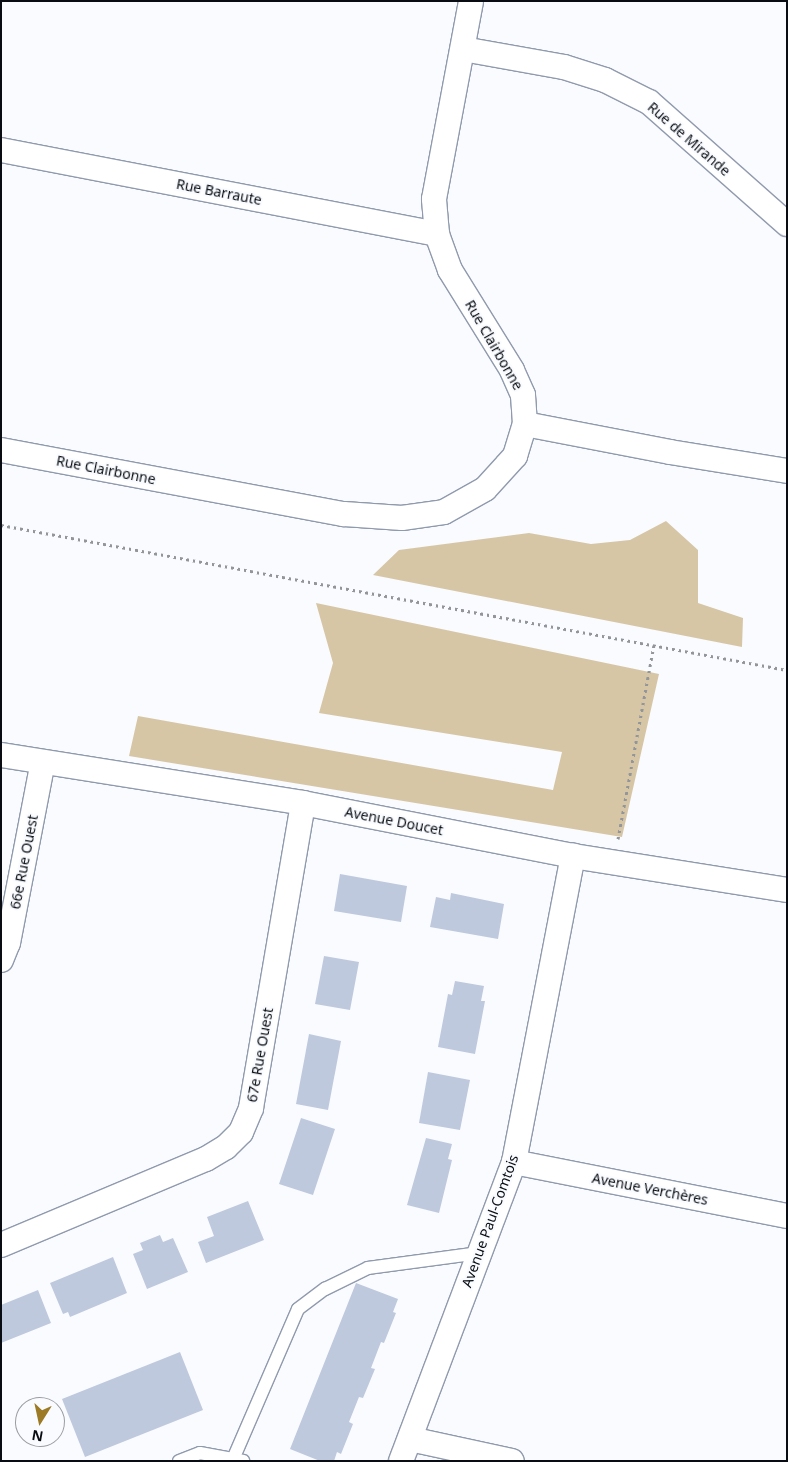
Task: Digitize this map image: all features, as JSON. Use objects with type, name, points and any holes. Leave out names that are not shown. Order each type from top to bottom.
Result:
[{"type":"street","name":"Rue Clairbonne","points":[[1,450],[344,514],[402,518],[444,512],[485,490],[515,456],[525,424],[523,395],[512,370],[450,270],[437,234],[434,199],[471,1]]},
{"type":"street","name":"Rue de Mirande","points":[[463,49],[564,66],[605,80],[649,102],[787,224]]},
{"type":"street","name":"Rue Barraute","points":[[1,150],[437,234]]},
{"type":"street","points":[[525,424],[670,452],[787,470]]},
{"type":"street","name":"Avenue Doucet","points":[[1,755],[303,804],[573,856],[787,890]]},
{"type":"street","name":"66e Rue Ouest","points":[[1,960],[8,942],[43,762]]},
{"type":"street","name":"67e Rue Ouest","points":[[1,1245],[206,1159],[226,1147],[241,1132],[251,1108],[303,804]]},
{"type":"street","name":"Avenue Paul-Comtois","points":[[401,1461],[514,1162],[573,856]]},
{"type":"street","name":"Avenue Verchères","points":[[514,1162],[787,1216]]},
{"type":"street","points":[[410,1439],[512,1461]]},
{"type":"lane","points":[[179,1461],[200,1453],[238,1459],[298,1309],[325,1289],[368,1268],[480,1254]]},
{"type":"path","points":[[1,525],[787,670]]},
{"type":"path","points":[[614,862],[654,645]]},
{"type":"shaded area","points":[[666,521],[698,550],[698,603],[743,618],[742,647],[373,575],[399,550],[529,533],[591,544],[630,540]]},
{"type":"shaded area","points":[[316,603],[659,674],[622,837],[129,756],[138,716],[553,790],[562,752],[319,713],[333,663]]},
{"type":"building","points":[[340,874],[407,886],[401,922],[334,911]]},
{"type":"building","points":[[451,893],[504,904],[498,939],[430,927],[436,897],[450,900]]},
{"type":"building","points":[[324,956],[359,962],[350,1010],[315,1004]]},
{"type":"building","points":[[455,981],[484,986],[481,1001],[485,1001],[475,1054],[438,1047],[448,994],[452,995]]},
{"type":"building","points":[[309,1034],[341,1041],[328,1110],[296,1104]]},
{"type":"building","points":[[428,1072],[470,1080],[460,1130],[419,1123]]},
{"type":"building","points":[[301,1118],[335,1129],[313,1195],[279,1184]]},
{"type":"building","points":[[426,1138],[452,1144],[448,1159],[452,1160],[439,1213],[407,1205]]},
{"type":"building","points":[[248,1201],[264,1240],[206,1263],[198,1242],[214,1236],[207,1217]]},
{"type":"building","points":[[160,1235],[163,1242],[173,1238],[188,1272],[147,1289],[133,1254],[143,1250],[140,1243]]},
{"type":"building","points":[[113,1257],[127,1293],[70,1317],[68,1312],[63,1314],[50,1283]]},
{"type":"building","points":[[356,1283],[398,1299],[393,1312],[396,1313],[384,1343],[381,1342],[371,1368],[375,1369],[363,1398],[359,1397],[349,1422],[353,1424],[341,1454],[337,1452],[334,1461],[320,1461],[290,1449]]},
{"type":"building","points":[[38,1290],[51,1323],[1,1343],[1,1305]]},
{"type":"building","points":[[180,1352],[203,1410],[85,1457],[65,1407],[65,1398]]}]
